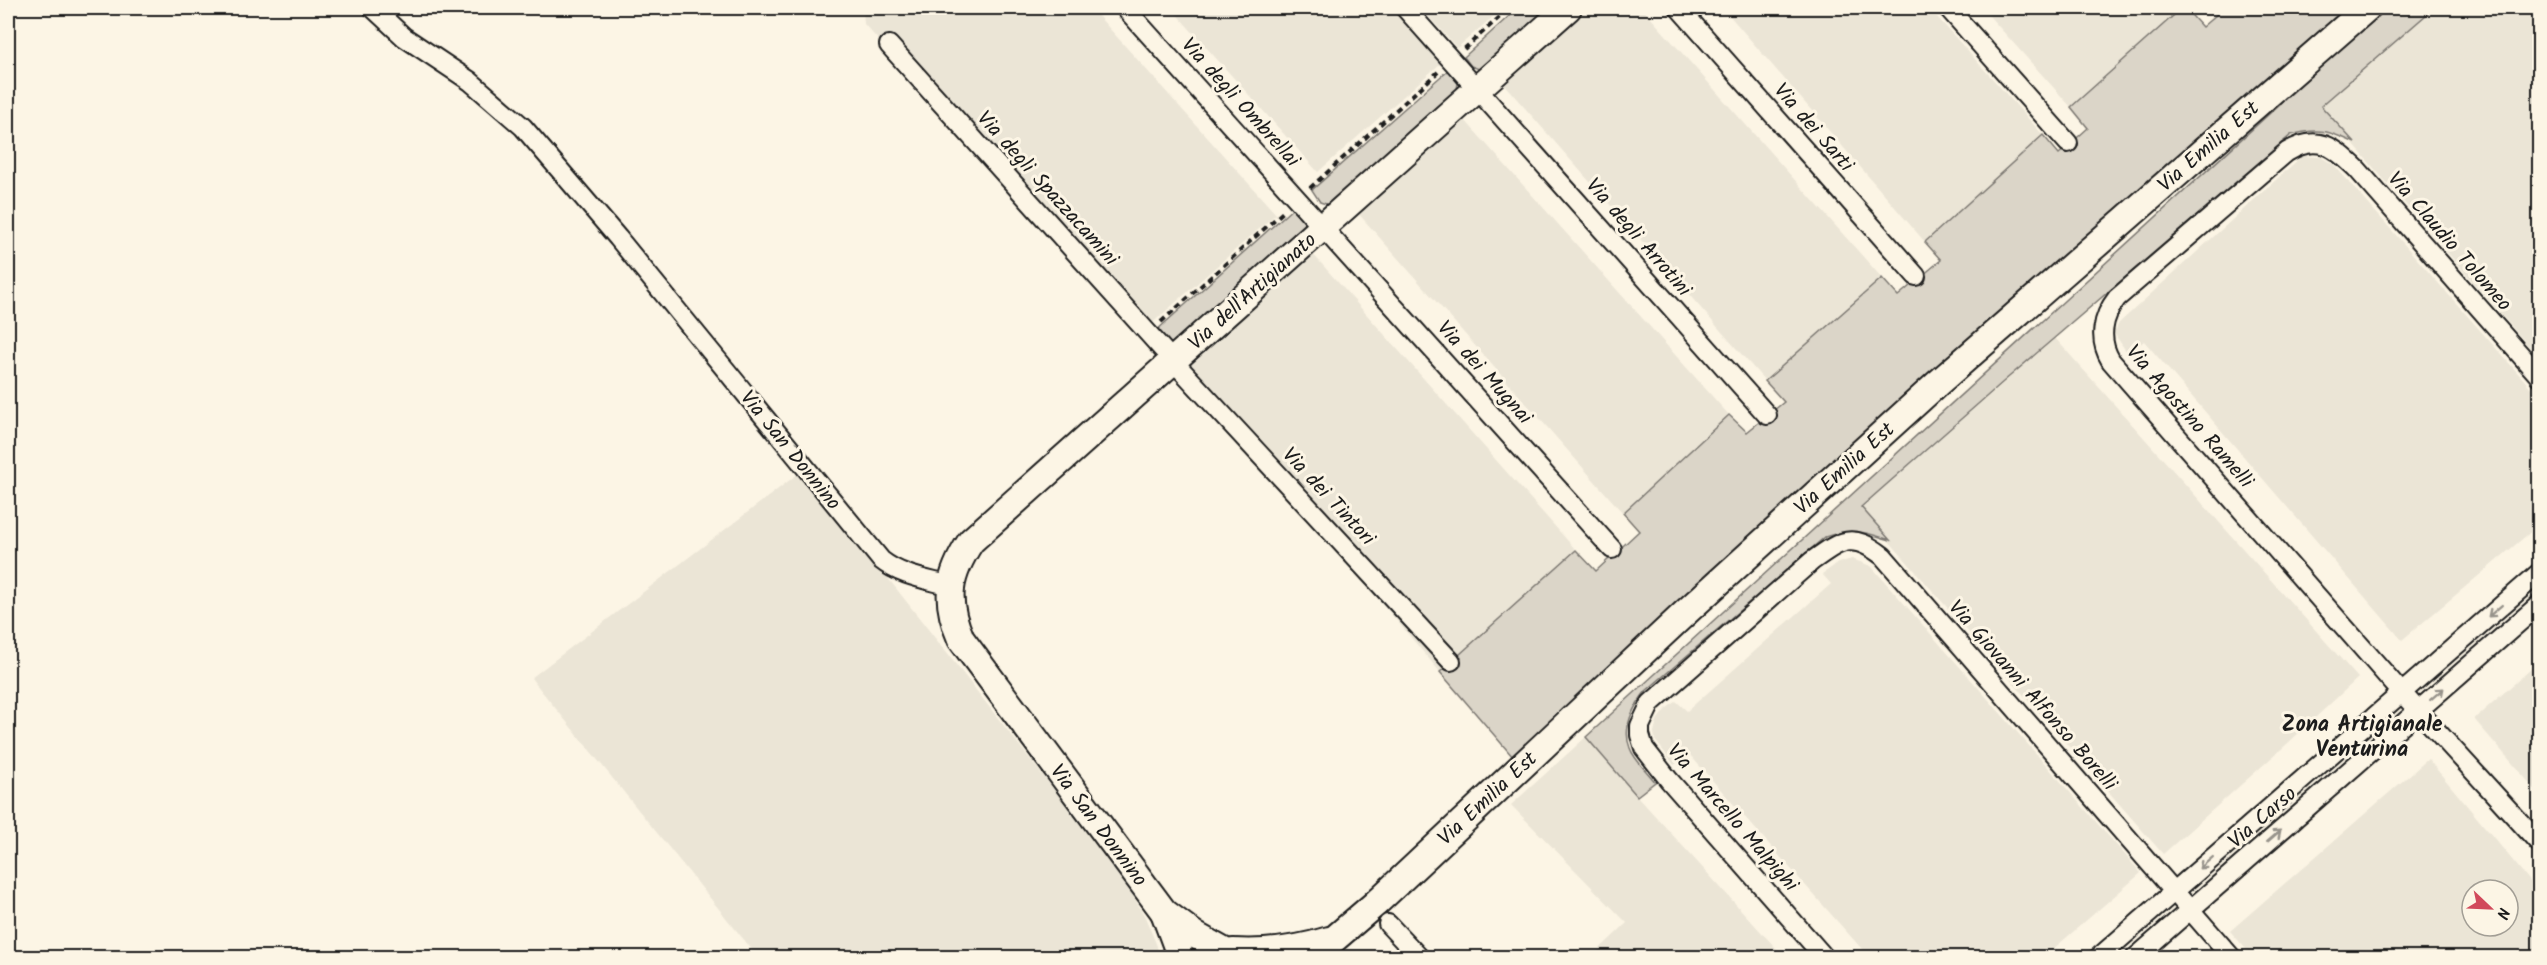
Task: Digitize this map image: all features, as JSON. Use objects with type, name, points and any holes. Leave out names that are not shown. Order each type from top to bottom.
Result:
[{"type":"main road","name":"Via dell'Artigianato","points":[[950,586],[961,556],[971,541],[1568,8]]},
{"type":"main road","name":"Via Emilia Est","points":[[1312,957],[1375,904],[1676,621],[1938,382],[2367,8]]},
{"type":"main road","name":"Via San Donnino","points":[[950,586],[952,618],[961,639],[1164,912],[1181,957]]},
{"type":"main road","name":"Via San Donnino","points":[[1164,912],[1225,954]]},
{"type":"main road","name":"Via Emilia Est","points":[[1225,954],[1290,951],[1332,939]]},
{"type":"street","name":"Via San Donnino","points":[[373,8],[405,37],[470,81],[523,127],[618,238],[881,560],[893,570],[903,574],[950,586]]},
{"type":"street","name":"Via degli Ombrellai","points":[[1125,8],[1324,226]]},
{"type":"street","name":"Via degli Arrotini","points":[[1405,8],[1767,415]]},
{"type":"street","name":"Via dei Sarti","points":[[1679,8],[1916,276]]},
{"type":"street","points":[[1948,8],[2068,143]]},
{"type":"street","name":"Via degli Spazzacamini","points":[[889,45],[1174,362]]},
{"type":"street","name":"Via Claudio Tolomeo","points":[[2320,143],[2333,149],[2357,169],[2540,377]]},
{"type":"street","name":"Via Agostino Ramelli","points":[[2320,143],[2300,144],[2287,152],[2117,298],[2105,318],[2103,340],[2111,361],[2402,693]]},
{"type":"street","name":"Via dei Mugnai","points":[[1324,226],[1612,549]]},
{"type":"street","name":"Via dei Tintori","points":[[1174,362],[1451,661]]},
{"type":"street","name":"Via Giovanni Alfonso Borelli","points":[[1850,539],[1870,546],[1883,556],[2174,891]]},
{"type":"street","name":"Via Marcello Malpighi","points":[[1825,957],[1669,780],[1644,748],[1640,726],[1651,703],[1812,561],[1835,544],[1850,539]]},
{"type":"street","name":"Via Carso","points":[[2098,957],[2540,572]]},
{"type":"street","name":"Via Carso","points":[[2135,957],[2540,604]]},
{"type":"street","points":[[2402,693],[2540,844]]},
{"type":"street","points":[[2174,891],[2232,957]]},
{"type":"street","points":[[1388,924],[1420,957]]},
{"type":"path","points":[[1148,333],[1510,8]]},
{"type":"shaded area","points":[[863,8],[1091,8],[1276,214],[1141,333],[864,24]]},
{"type":"shaded area","points":[[1171,8],[1391,8],[1441,63],[1318,172]]},
{"type":"shaded area","points":[[1421,8],[1503,8],[1457,48]]},
{"type":"shaded area","points":[[1518,8],[1549,8],[1479,69],[1471,66],[1464,57]]},
{"type":"shaded area","points":[[1585,8],[1642,8],[1882,278],[1765,381],[1502,82]]},
{"type":"shaded area","points":[[1723,8],[1929,8],[2043,135],[1925,242]]},
{"type":"shaded area","points":[[1982,8],[2182,8],[2071,107]]},
{"type":"shaded area","points":[[2182,8],[2185,8],[2202,27],[2224,8],[2346,8],[1513,757],[1440,672],[1576,550],[1596,571],[1639,531],[1623,513],[1729,415],[1747,432],[1784,402],[1765,381],[1882,278],[1898,296],[1941,260],[1925,242],[2043,135],[2059,154],[2088,128],[2071,107]]},
{"type":"shaded area","points":[[2385,8],[2434,8],[2321,106],[2355,143],[2317,131],[2291,135],[1861,507],[1890,540],[1851,531],[1825,537],[1646,691],[1630,718],[1627,733],[1630,748],[1635,757],[1655,782],[1637,796],[1586,737]]},
{"type":"shaded area","points":[[2434,8],[2539,8],[2539,358],[2320,106]]},
{"type":"shaded area","points":[[1448,70],[1458,83],[1457,89],[1329,205],[1320,202],[1312,190]]},
{"type":"shaded area","points":[[1463,118],[1729,415],[1623,513],[1357,212]]},
{"type":"shaded area","points":[[2302,156],[2321,157],[2334,165],[2539,397],[2539,525],[2402,640],[2144,341],[2128,354],[2114,333],[2119,323]]},
{"type":"shaded area","points":[[1293,208],[1307,223],[1171,346],[1157,330]]},
{"type":"shaded area","points":[[1312,253],[1576,550],[1440,672],[1350,565],[1178,374]]},
{"type":"shaded area","points":[[2055,338],[2358,678],[2163,854],[1860,508]]},
{"type":"shaded area","points":[[803,470],[1122,876],[1145,917],[1159,957],[758,957],[531,678]]},
{"type":"shaded area","points":[[1852,559],[1871,566],[2141,873],[2044,957],[1869,957],[1689,754],[1674,765],[1655,740],[1657,720],[1666,709],[1676,701],[1687,711],[1831,584],[1822,574],[1838,563]]},
{"type":"shaded area","points":[[2539,662],[2539,794],[2474,719]]},
{"type":"shaded area","points":[[1586,737],[1784,957],[1591,957],[1627,923],[1511,805]]},
{"type":"shaded area","points":[[2428,759],[2539,892],[2539,957],[2253,957],[2230,931]]},
{"type":"district","name":"Zona Artigianale Venturina","points":[[2362,736]]}]
